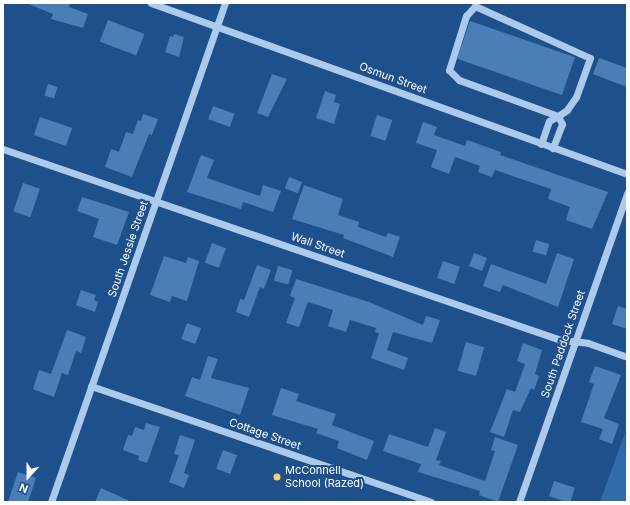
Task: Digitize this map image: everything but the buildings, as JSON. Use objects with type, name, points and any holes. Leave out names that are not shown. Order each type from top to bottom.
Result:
[{"type":"street","name":"Osmun Street","points":[[151,3],[627,174]]},
{"type":"street","name":"South Jessie Street","points":[[50,502],[225,3]]},
{"type":"street","points":[[541,144],[549,121],[558,116],[567,110],[576,97],[590,58],[475,6],[466,16],[449,70],[459,80],[558,116],[562,124],[553,148]]},
{"type":"street","name":"Wall Street","points":[[3,149],[561,340],[588,343],[627,357]]},
{"type":"street","name":"South Paddock Street","points":[[519,502],[627,193]]},
{"type":"street","name":"Cottage Street","points":[[91,386],[431,502]]},
{"type":"shaded area","points":[[625,433],[627,502],[600,502]]},
{"type":"place","name":"McConnell School (Razed)","points":[[277,477]]}]
